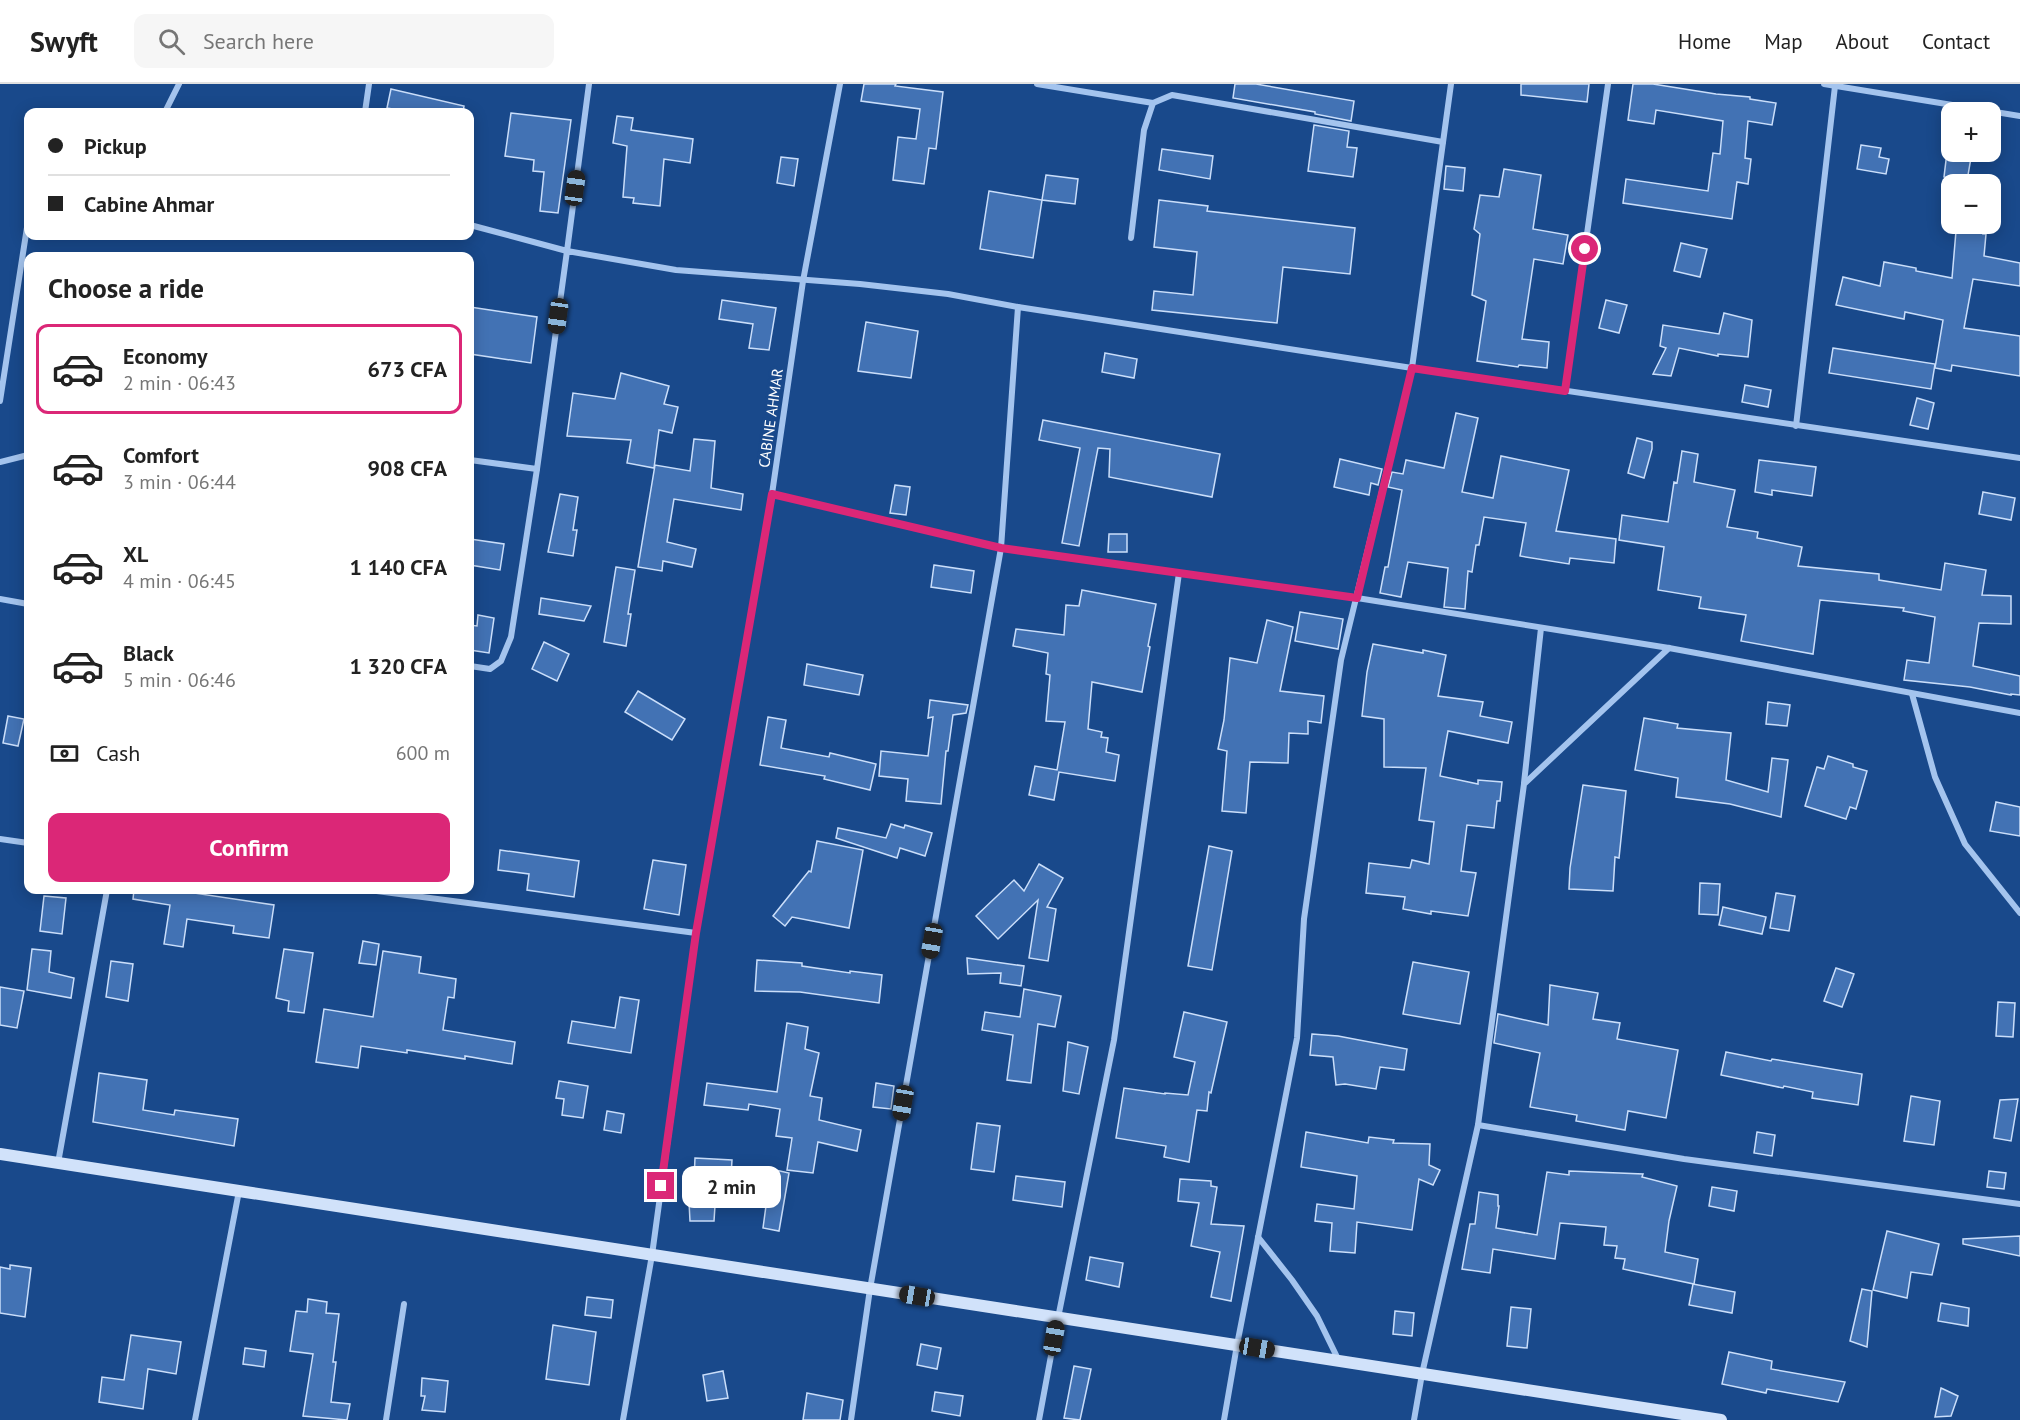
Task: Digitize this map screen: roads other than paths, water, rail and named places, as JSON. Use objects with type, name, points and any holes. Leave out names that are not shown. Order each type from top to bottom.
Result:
[{"type":"street","points":[[167,108],[179,84]]},
{"type":"street","points":[[366,108],[369,84]]},
{"type":"street","points":[[474,667],[490,669],[501,661],[511,637],[537,470],[590,84]]},
{"type":"street","name":"CABINE AHMAR","points":[[623,1420],[652,1255],[696,933],[772,494],[803,281],[840,84]]},
{"type":"street","points":[[1037,84],[1153,103],[1172,95],[1443,142]]},
{"type":"street","points":[[1224,1420],[1297,1038],[1304,919],[1341,660],[1412,368],[1451,84]]},
{"type":"street","points":[[1565,391],[1608,84]]},
{"type":"street","points":[[1824,84],[2020,116]]},
{"type":"street","points":[[1796,426],[1835,87]]},
{"type":"street","points":[[1131,238],[1144,130],[1153,103]]},
{"type":"street","points":[[474,226],[567,251],[676,270],[913,289],[1412,368],[2020,458]]},
{"type":"street","points":[[0,401],[25,240]]},
{"type":"street","points":[[851,1420],[870,1288],[1001,548],[1018,307]]},
{"type":"street","points":[[0,462],[24,455]]},
{"type":"street","points":[[474,461],[537,470]]},
{"type":"street","points":[[772,494],[1001,548],[1357,598],[1669,648],[2020,712]]},
{"type":"street","points":[[1040,1420],[1058,1318],[1114,1040],[1179,573]]},
{"type":"street","points":[[0,599],[24,603]]},
{"type":"street","points":[[1414,1420],[1422,1374],[1478,1125],[1524,784],[1541,628]]},
{"type":"street","points":[[1524,784],[1669,648]]},
{"type":"street","points":[[1912,694],[1935,777],[1965,844],[2020,913]]},
{"type":"street","points":[[0,839],[24,842]]},
{"type":"street","points":[[58,1163],[106,894]]},
{"type":"street","points":[[399,894],[696,933]]},
{"type":"street","points":[[1478,1125],[1684,1160],[2020,1204]]},
{"type":"street","points":[[0,1154],[1237,1345],[1672,1416],[1721,1420]]},
{"type":"street","points":[[195,1420],[238,1191]]},
{"type":"street","points":[[1258,1237],[1317,1316],[1339,1361]]},
{"type":"street","points":[[386,1420],[404,1304]]}]
